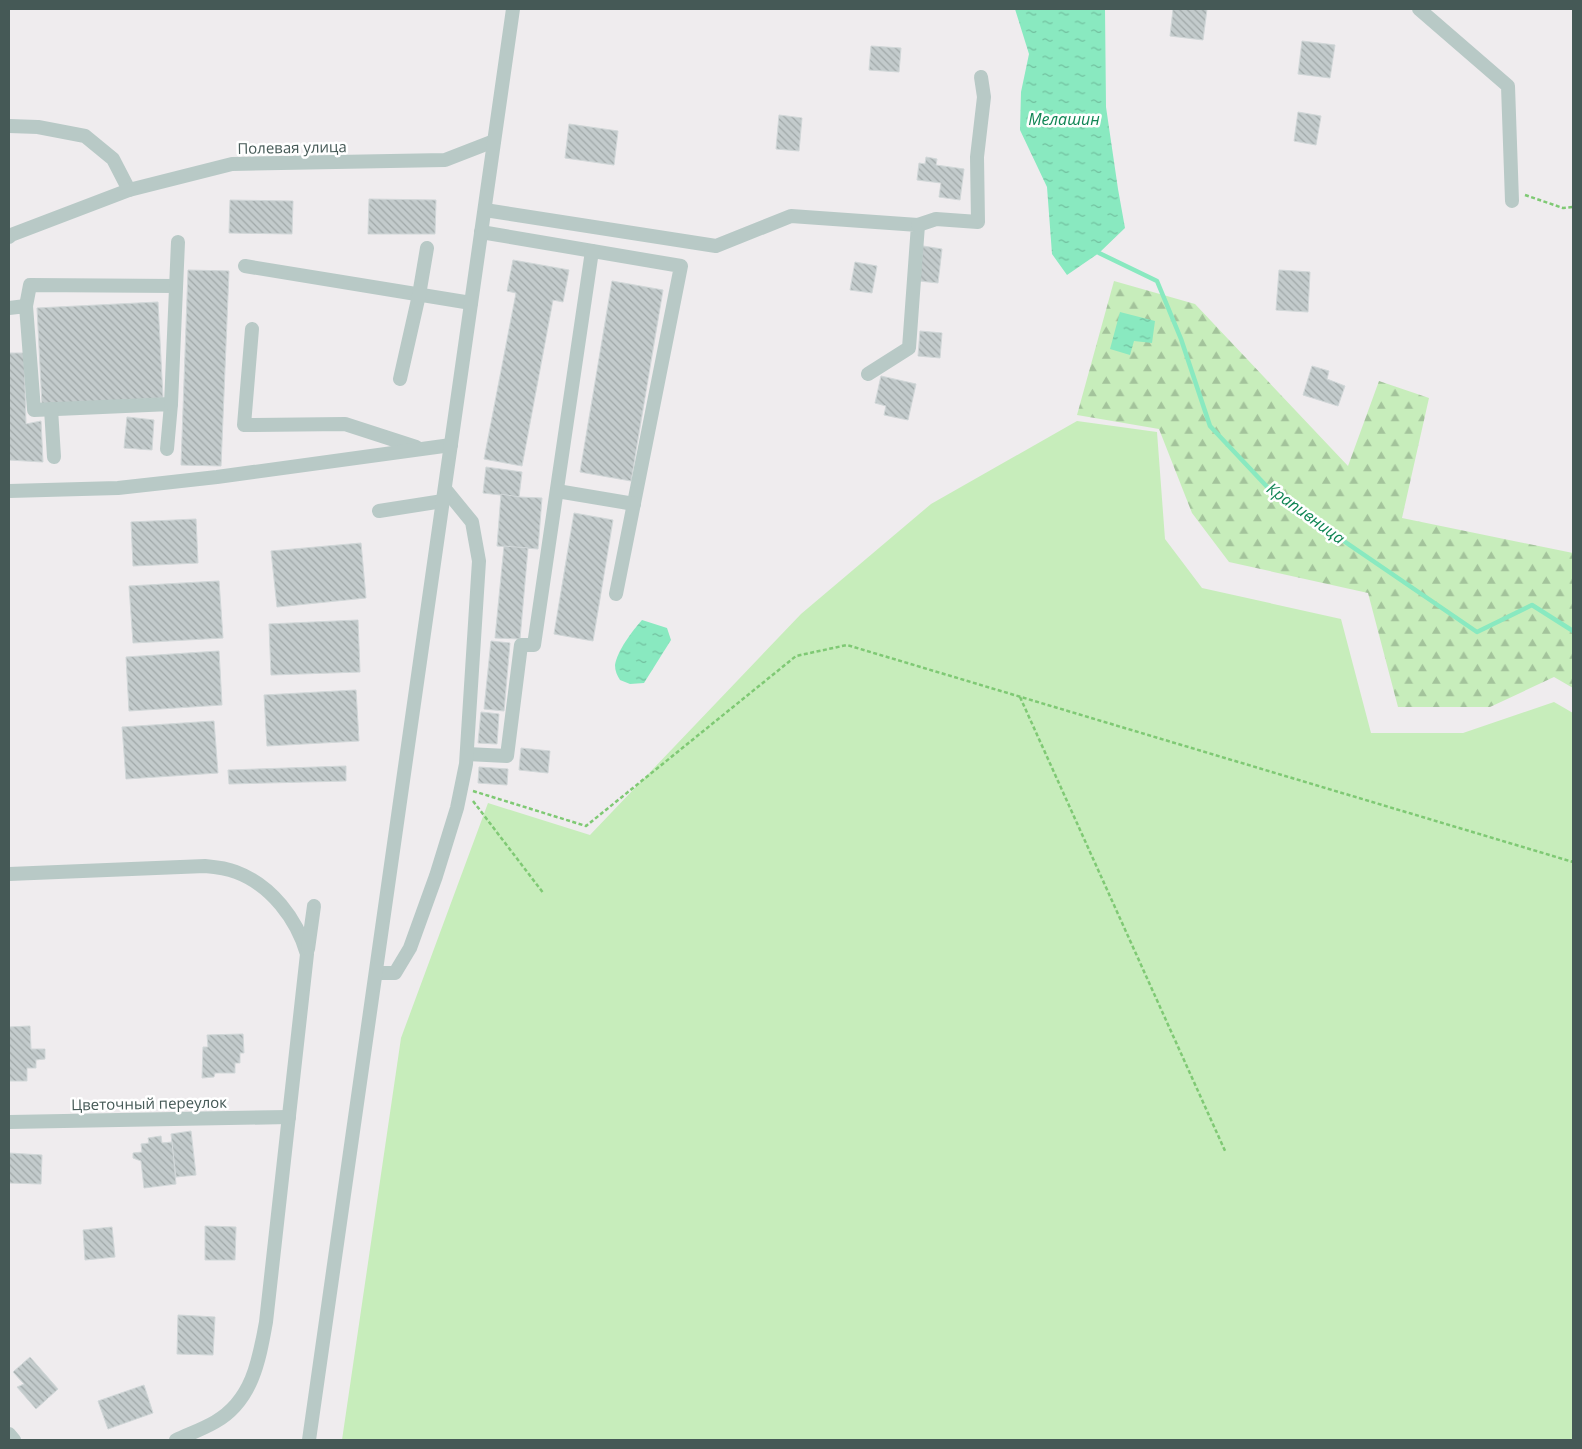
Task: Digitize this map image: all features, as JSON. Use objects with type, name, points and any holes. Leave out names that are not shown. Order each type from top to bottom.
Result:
[{"type":"street","points":[[309,1440],[513,9]]},
{"type":"street","points":[[1419,9],[1508,86],[1512,196]]},
{"type":"street","points":[[485,210],[716,246],[791,216],[918,226],[936,219],[978,222],[977,156],[984,97],[981,77]]},
{"type":"street","points":[[9,126],[38,127],[84,136],[113,159],[129,190]]},
{"type":"street","name":"Полевая улица","points":[[9,237],[129,190],[232,164],[445,160],[494,141]]},
{"type":"street","points":[[868,374],[909,348],[918,226]]},
{"type":"street","points":[[481,232],[681,266],[616,594]]},
{"type":"street","points":[[168,449],[178,242]]},
{"type":"street","points":[[400,379],[419,295],[427,248]]},
{"type":"street","points":[[467,754],[507,756],[521,645],[534,645],[592,251]]},
{"type":"street","points":[[245,266],[471,303]]},
{"type":"street","points":[[170,404],[34,410],[26,306],[30,285],[176,286]]},
{"type":"street","points":[[9,308],[26,306]]},
{"type":"street","points":[[252,329],[244,426],[344,424],[422,448]]},
{"type":"street","points":[[51,409],[54,457]]},
{"type":"street","points":[[9,490],[118,488],[217,478],[451,444]]},
{"type":"street","points":[[557,491],[634,504]]},
{"type":"street","points":[[379,511],[444,495]]},
{"type":"street","points":[[376,973],[395,973],[410,948],[436,876],[457,808],[467,754],[478,603],[479,561],[472,522],[444,495]]},
{"type":"street","points":[[9,874],[205,866],[223,868],[249,878],[270,892],[294,922],[303,939],[307,954]]},
{"type":"street","points":[[176,1440],[216,1422],[238,1404],[251,1384],[260,1359],[266,1322],[314,906]]},
{"type":"street","name":"Цветочный переулок","points":[[9,1122],[289,1117]]},
{"type":"street","points":[[9,1434],[14,1440]]},
{"type":"path","points":[[1512,196],[1563,208],[1573,207]]},
{"type":"path","points":[[462,787],[586,826],[796,656],[848,645],[1573,862]]},
{"type":"path","points":[[1020,696],[1226,1153]]},
{"type":"path","points":[[462,787],[544,894]]},
{"type":"green space","points":[[1114,281],[1195,304],[1348,466],[1379,381],[1429,398],[1402,518],[1573,553],[1573,688],[1554,677],[1490,707],[1398,707],[1368,593],[1229,562],[1192,513],[1159,429],[1077,415]]},
{"type":"green space","points":[[1077,421],[1157,432],[1165,539],[1202,588],[1341,619],[1371,733],[1463,733],[1554,702],[1573,713],[1573,1440],[342,1440],[401,1038],[488,803],[590,835],[801,614],[931,504]]},
{"type":"water","name":"Мелашин","points":[[1015,9],[1105,9],[1106,107],[1125,228],[1099,253],[1067,275],[1052,254],[1047,187],[1020,130],[1021,92],[1029,54]]},
{"type":"water","points":[[1120,312],[1155,321],[1152,343],[1134,341],[1130,355],[1110,349]]},
{"type":"water","points":[[642,620],[667,628],[671,640],[644,683],[630,684],[620,680],[616,673],[616,659],[630,635]]},
{"type":"building","points":[[1173,9],[1207,9],[1203,40],[1170,36]]},
{"type":"building","points":[[1302,41],[1335,45],[1330,78],[1298,74]]},
{"type":"building","points":[[871,46],[901,48],[899,72],[869,70]]},
{"type":"building","points":[[1298,112],[1321,116],[1316,145],[1294,141]]},
{"type":"building","points":[[779,115],[802,118],[799,151],[776,149]]},
{"type":"building","points":[[569,124],[618,131],[614,165],[565,158]]},
{"type":"building","points":[[926,157],[937,159],[936,165],[964,169],[960,200],[939,197],[941,183],[917,180],[919,163],[925,164]]},
{"type":"building","points":[[369,199],[436,200],[435,234],[368,234]]},
{"type":"building","points":[[230,200],[293,201],[292,234],[229,233]]},
{"type":"building","points":[[923,246],[942,249],[938,283],[919,281]]},
{"type":"building","points":[[513,260],[569,270],[563,302],[553,300],[522,466],[484,459],[516,293],[507,291]]},
{"type":"building","points":[[855,262],[877,266],[872,293],[850,290]]},
{"type":"building","points":[[188,270],[229,271],[221,466],[181,465]]},
{"type":"building","points":[[1279,270],[1310,272],[1308,312],[1276,310]]},
{"type":"building","points":[[612,281],[663,290],[631,481],[580,472]]},
{"type":"building","points":[[158,302],[163,398],[42,405],[37,308]]},
{"type":"building","points":[[920,331],[942,333],[940,358],[918,356]]},
{"type":"building","points":[[9,353],[24,353],[26,424],[41,421],[43,462],[9,460]]},
{"type":"building","points":[[1312,366],[1329,371],[1327,379],[1345,386],[1338,406],[1303,395]]},
{"type":"building","points":[[881,376],[916,384],[908,420],[884,415],[886,406],[875,403]]},
{"type":"building","points":[[127,417],[154,420],[152,450],[124,448]]},
{"type":"building","points":[[486,467],[522,472],[519,497],[483,493]]},
{"type":"building","points":[[501,494],[542,498],[538,549],[497,546]]},
{"type":"building","points":[[574,513],[613,520],[593,641],[554,634]]},
{"type":"building","points":[[196,519],[198,563],[133,566],[131,522]]},
{"type":"building","points":[[361,543],[366,598],[277,607],[271,551]]},
{"type":"building","points":[[504,546],[528,548],[520,639],[495,638]]},
{"type":"building","points":[[219,581],[223,638],[133,643],[129,586]]},
{"type":"building","points":[[358,620],[360,672],[271,675],[269,624]]},
{"type":"building","points":[[491,641],[510,643],[504,711],[484,709]]},
{"type":"building","points":[[219,651],[222,705],[129,711],[126,657]]},
{"type":"building","points":[[356,690],[359,741],[267,746],[264,695]]},
{"type":"building","points":[[481,712],[499,714],[497,744],[478,743]]},
{"type":"building","points":[[214,721],[218,773],[126,779],[122,727]]},
{"type":"building","points":[[521,748],[550,751],[548,773],[519,770]]},
{"type":"building","points":[[346,766],[346,781],[229,784],[228,770]]},
{"type":"building","points":[[479,767],[508,769],[507,785],[478,783]]},
{"type":"building","points":[[30,1026],[31,1049],[45,1049],[45,1059],[36,1060],[36,1068],[27,1068],[27,1081],[9,1081],[9,1027]]},
{"type":"building","points":[[243,1034],[244,1053],[240,1053],[240,1063],[235,1063],[235,1073],[215,1073],[214,1077],[202,1078],[203,1047],[208,1047],[207,1035]]},
{"type":"building","points":[[191,1131],[196,1175],[176,1177],[171,1134]]},
{"type":"building","points":[[161,1136],[162,1143],[172,1142],[176,1184],[144,1188],[141,1161],[133,1158],[133,1153],[142,1152],[141,1144],[149,1143],[148,1138]]},
{"type":"building","points":[[9,1153],[42,1155],[41,1184],[9,1183]]},
{"type":"building","points":[[205,1226],[236,1227],[235,1260],[205,1260]]},
{"type":"building","points":[[112,1227],[115,1257],[85,1260],[83,1230]]},
{"type":"building","points":[[178,1315],[215,1317],[213,1355],[177,1354]]},
{"type":"building","points":[[30,1357],[58,1389],[36,1409],[17,1387],[24,1384],[13,1372]]},
{"type":"building","points":[[144,1385],[153,1413],[108,1429],[98,1401]]},
{"type":"waterway","name":"Крапивница","points":[[1099,253],[1157,281],[1181,339],[1210,426],[1272,492],[1477,632],[1532,605],[1573,631]]}]
